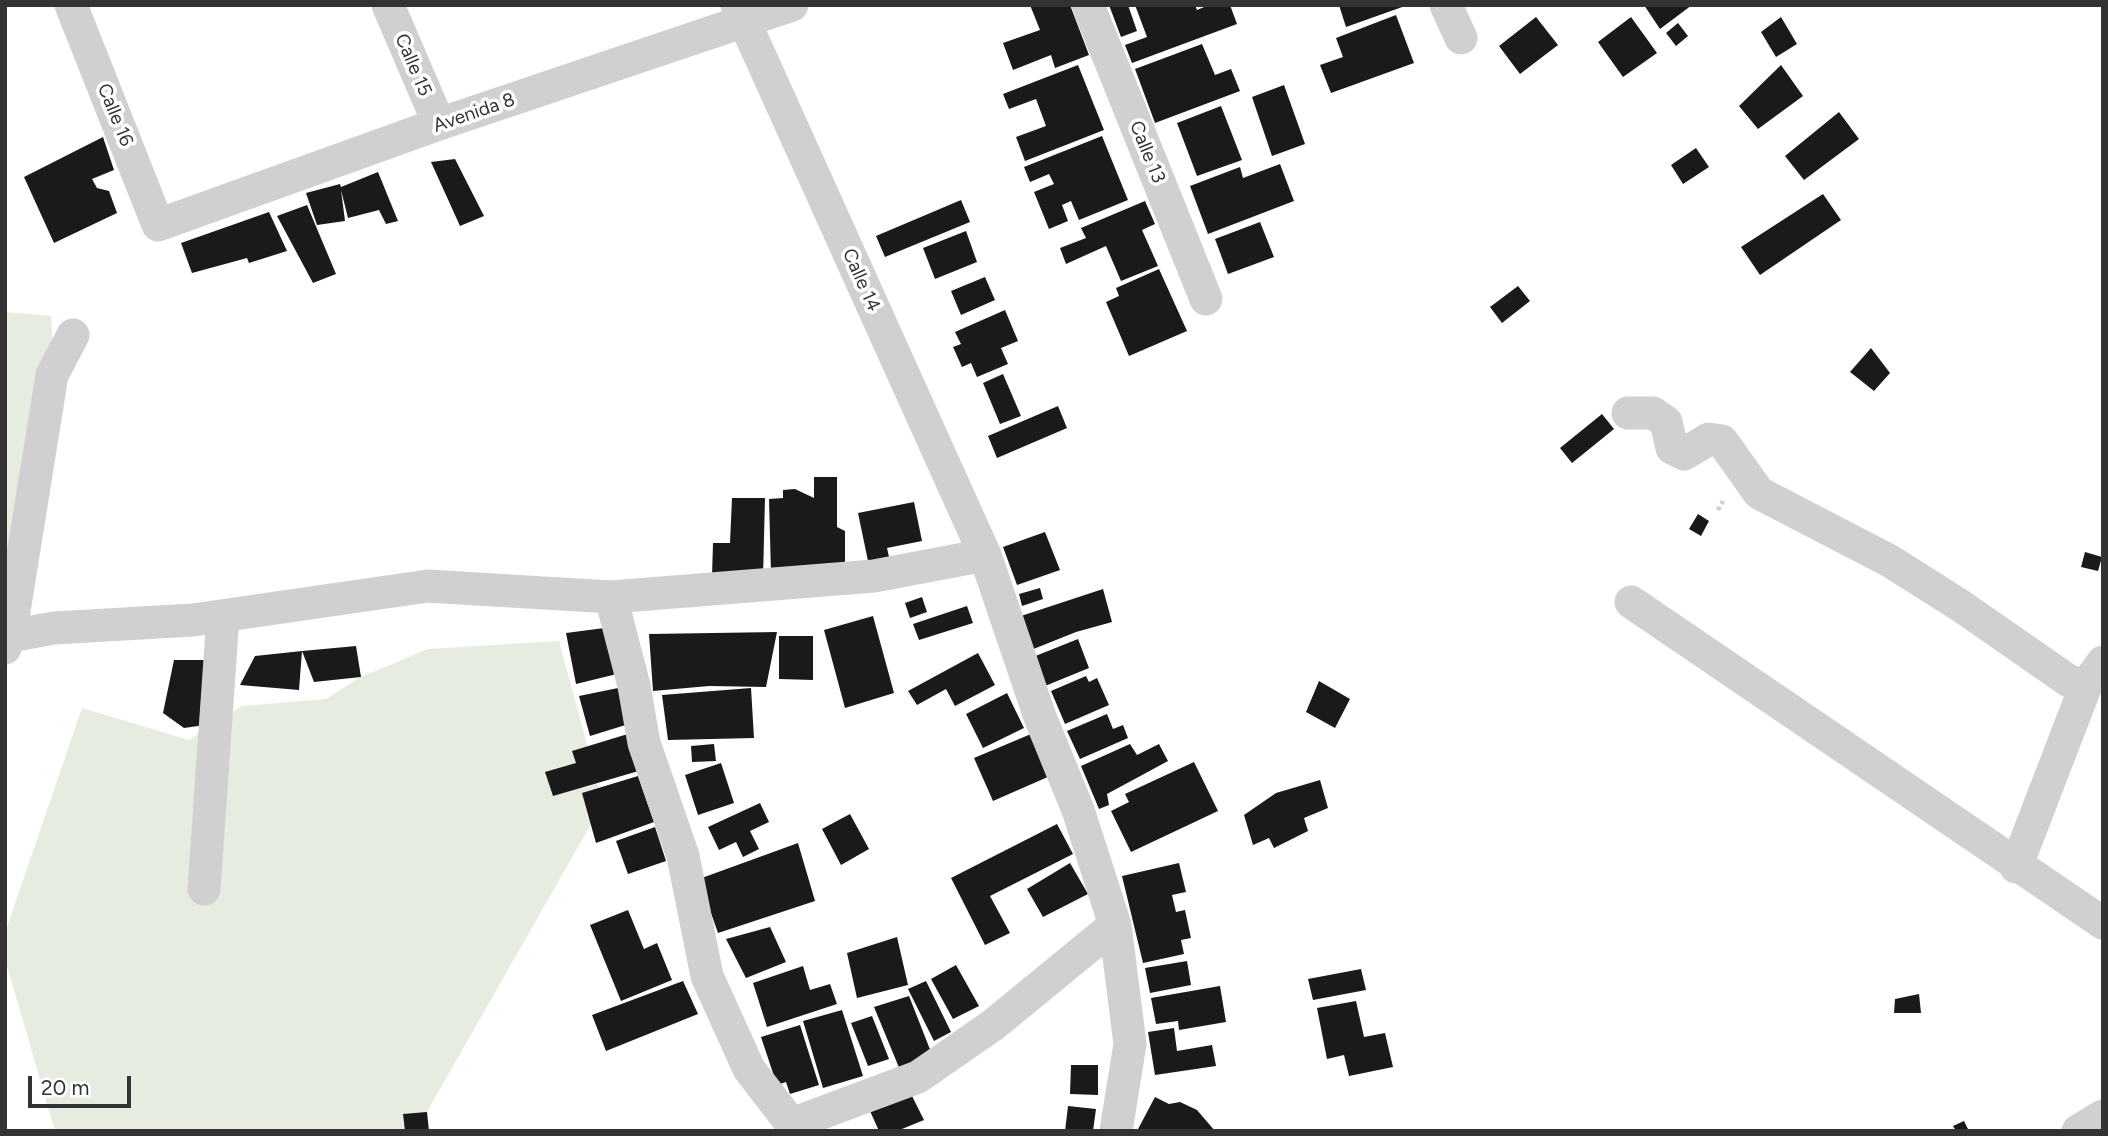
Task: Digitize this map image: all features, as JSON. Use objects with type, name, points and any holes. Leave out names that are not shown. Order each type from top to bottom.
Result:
[{"type":"street","name":"Calle 16","points":[[71,5],[158,225]]},
{"type":"street","name":"Calle 15","points":[[388,5],[439,124]]},
{"type":"street","name":"Avenida 8","points":[[158,225],[741,13],[792,5]]},
{"type":"street","name":"Calle 13","points":[[1088,5],[1206,299]]},
{"type":"street","points":[[1447,5],[1461,38]]},
{"type":"street","name":"Calle 14","points":[[741,13],[985,555],[1040,717],[1078,810],[1115,925],[1130,1044],[1116,1131]]},
{"type":"street","points":[[73,335],[52,375],[8,642],[54,628],[223,616],[428,586],[611,597],[874,576],[985,555]]},
{"type":"street","points":[[1628,413],[1653,413],[1666,422],[1672,448],[1684,454],[1709,439],[1722,441],[1759,493],[1889,562],[1961,606],[2069,681],[2094,673]]},
{"type":"street","points":[[611,597],[634,686],[644,743],[683,856],[707,976],[749,1069],[795,1127],[918,1077],[993,1026],[1115,925]]},
{"type":"street","points":[[1631,602],[2016,867],[2103,923]]},
{"type":"street","points":[[204,888],[223,616]]},
{"type":"street","points":[[2016,867],[2094,673]]},
{"type":"street","points":[[2078,1131],[2103,1116]]},
{"type":"shaded area","points":[[5,312],[51,316],[53,354],[5,564]]},
{"type":"shaded area","points":[[559,641],[603,803],[416,1131],[55,1131],[5,959],[5,933],[82,708],[189,740],[242,706],[326,699],[361,677],[428,649]]},
{"type":"building","points":[[1030,5],[1070,5],[1089,55],[1055,68],[1051,55],[1013,70],[1003,43],[1040,30]]},
{"type":"building","points":[[1109,5],[1128,5],[1137,31],[1121,37]]},
{"type":"building","points":[[1135,5],[1195,5],[1197,10],[1209,5],[1230,5],[1237,24],[1132,63],[1125,45],[1147,37]]},
{"type":"building","points":[[1339,5],[1405,5],[1405,6],[1346,27]]},
{"type":"building","points":[[1644,5],[1692,5],[1660,29]]},
{"type":"building","points":[[1396,15],[1414,63],[1331,93],[1320,65],[1343,57],[1336,38]]},
{"type":"building","points":[[1536,17],[1558,45],[1520,74],[1499,46]]},
{"type":"building","points":[[1631,17],[1657,53],[1623,77],[1598,42]]},
{"type":"building","points":[[1781,17],[1797,44],[1776,57],[1761,32]]},
{"type":"building","points":[[1678,23],[1688,36],[1676,46],[1666,33]]},
{"type":"building","points":[[1202,44],[1215,75],[1231,69],[1240,91],[1155,123],[1135,69]]},
{"type":"building","points":[[1078,65],[1104,130],[1025,161],[1016,137],[1046,126],[1036,99],[1009,109],[1003,94]]},
{"type":"building","points":[[1781,65],[1803,96],[1758,129],[1739,106]]},
{"type":"building","points":[[1284,85],[1305,144],[1272,156],[1252,97]]},
{"type":"building","points":[[1221,106],[1242,160],[1197,176],[1177,123]]},
{"type":"building","points":[[1839,112],[1859,139],[1804,180],[1785,156]]},
{"type":"building","points":[[1102,136],[1128,200],[1079,220],[1071,201],[1062,205],[1068,221],[1049,229],[1034,192],[1054,184],[1049,174],[1030,182],[1024,167]]},
{"type":"building","points":[[103,137],[114,170],[92,179],[97,188],[109,191],[117,213],[54,243],[24,177]]},
{"type":"building","points":[[1696,148],[1709,167],[1683,184],[1671,165]]},
{"type":"building","points":[[455,159],[484,216],[460,226],[431,162]]},
{"type":"building","points":[[1280,164],[1294,201],[1208,234],[1190,186],[1240,167],[1243,178]]},
{"type":"building","points":[[378,172],[398,221],[386,224],[379,210],[348,218],[341,190],[345,221],[317,225],[306,193],[340,184],[341,187]]},
{"type":"building","points":[[1823,194],[1841,220],[1760,275],[1741,247]]},
{"type":"building","points":[[961,200],[970,222],[885,257],[876,236]]},
{"type":"building","points":[[1145,201],[1155,224],[1142,230],[1158,266],[1121,281],[1106,246],[1066,264],[1060,248],[1086,238],[1081,228]]},
{"type":"building","points":[[307,205],[336,274],[313,283],[277,216]]},
{"type":"building","points":[[269,212],[287,251],[249,263],[247,258],[192,273],[181,243]]},
{"type":"building","points":[[1260,222],[1274,257],[1228,274],[1215,239]]},
{"type":"building","points":[[966,231],[977,262],[935,279],[923,248]]},
{"type":"building","points":[[1159,269],[1187,331],[1129,356],[1106,302],[1119,296],[1116,288]]},
{"type":"building","points":[[985,277],[995,300],[961,315],[951,291]]},
{"type":"building","points":[[1518,286],[1530,301],[1502,323],[1490,307]]},
{"type":"building","points":[[1005,310],[1018,341],[1001,348],[1008,364],[977,377],[971,363],[962,367],[953,347],[961,344],[955,332]]},
{"type":"building","points":[[1871,348],[1890,373],[1874,391],[1850,372]]},
{"type":"building","points":[[1003,374],[1021,416],[1000,424],[983,383]]},
{"type":"building","points":[[1058,406],[1067,428],[997,458],[988,436]]},
{"type":"building","points":[[1602,414],[1614,429],[1572,463],[1560,448]]},
{"type":"building","points":[[814,477],[837,477],[837,527],[845,531],[845,573],[771,574],[769,499],[783,498],[783,490],[795,489],[814,498]]},
{"type":"building","points":[[732,498],[765,498],[763,578],[712,576],[713,543],[730,543]]},
{"type":"building","points":[[914,502],[922,541],[887,548],[889,557],[868,561],[858,513]]},
{"type":"building","points":[[1698,514],[1709,521],[1701,536],[1689,529]]},
{"type":"building","points":[[1045,532],[1060,570],[1017,585],[1003,547]]},
{"type":"building","points":[[2085,552],[2102,557],[2098,571],[2081,567]]},
{"type":"building","points":[[1040,588],[1043,599],[1022,606],[1019,594]]},
{"type":"building","points":[[1103,589],[1112,622],[1076,632],[1031,650],[1021,616]]},
{"type":"building","points":[[922,597],[927,612],[910,618],[905,603]]},
{"type":"building","points":[[967,606],[973,623],[919,640],[913,624]]},
{"type":"building","points":[[873,616],[894,693],[845,708],[824,630]]},
{"type":"building","points":[[612,627],[621,673],[576,684],[566,633]]},
{"type":"building","points":[[777,632],[766,687],[709,686],[653,691],[649,634]]},
{"type":"building","points":[[779,636],[813,636],[813,680],[779,679]]},
{"type":"building","points":[[1078,639],[1089,668],[1045,686],[1033,657]]},
{"type":"building","points":[[356,646],[361,677],[314,682],[302,651]]},
{"type":"building","points":[[302,651],[299,690],[240,685],[255,656]]},
{"type":"building","points":[[978,653],[995,685],[955,706],[946,689],[917,705],[908,691]]},
{"type":"building","points":[[174,660],[214,660],[205,725],[184,728],[163,713]]},
{"type":"building","points":[[1086,676],[1089,682],[1097,678],[1109,705],[1065,724],[1051,691]]},
{"type":"building","points":[[1319,681],[1350,699],[1335,728],[1306,712]]},
{"type":"building","points":[[623,687],[632,723],[590,736],[579,696]]},
{"type":"building","points":[[751,688],[754,738],[668,740],[662,695]]},
{"type":"building","points":[[1007,693],[1024,728],[983,748],[966,714]]},
{"type":"building","points":[[1107,714],[1113,729],[1123,725],[1128,738],[1080,759],[1067,731]]},
{"type":"building","points":[[631,733],[642,770],[553,796],[545,772],[576,763],[572,751]]},
{"type":"building","points":[[1031,734],[1050,776],[993,801],[974,758]]},
{"type":"building","points":[[714,744],[716,761],[692,762],[691,746]]},
{"type":"building","points":[[1130,744],[1137,755],[1159,744],[1168,761],[1107,794],[1109,805],[1099,809],[1081,766]]},
{"type":"building","points":[[1194,762],[1218,811],[1131,852],[1111,811],[1129,802],[1125,794]]},
{"type":"building","points":[[721,763],[734,803],[698,815],[685,775]]},
{"type":"building","points":[[638,776],[654,822],[596,843],[582,793]]},
{"type":"building","points":[[1320,780],[1328,808],[1304,818],[1308,831],[1274,848],[1269,838],[1253,845],[1244,815],[1276,793]]},
{"type":"building","points":[[760,803],[769,822],[750,831],[759,849],[743,857],[736,842],[719,850],[708,827]]},
{"type":"building","points":[[850,814],[869,849],[841,865],[822,829]]},
{"type":"building","points":[[1057,824],[1073,854],[990,896],[1010,933],[985,945],[951,878]]},
{"type":"building","points":[[655,827],[666,861],[628,874],[616,841]]},
{"type":"building","points":[[798,843],[815,901],[718,933],[699,879]]},
{"type":"building","points":[[1070,863],[1088,894],[1043,917],[1027,889]]},
{"type":"building","points":[[1179,863],[1186,892],[1172,895],[1176,912],[1185,910],[1191,938],[1181,940],[1184,954],[1143,963],[1122,876]]},
{"type":"building","points":[[628,910],[644,949],[657,943],[672,980],[621,1001],[590,925]]},
{"type":"building","points":[[770,927],[786,962],[746,978],[726,939]]},
{"type":"building","points":[[897,937],[908,985],[857,998],[847,953]]},
{"type":"building","points":[[1187,961],[1191,985],[1150,993],[1145,968]]},
{"type":"building","points":[[956,965],[979,1006],[953,1019],[931,979]]},
{"type":"building","points":[[803,966],[810,990],[830,984],[837,1004],[767,1027],[753,983]]},
{"type":"building","points":[[1361,969],[1366,990],[1313,1000],[1308,979]]},
{"type":"building","points":[[683,981],[698,1014],[606,1051],[592,1015]]},
{"type":"building","points":[[926,981],[951,1032],[934,1041],[908,989]]},
{"type":"building","points":[[1220,986],[1226,1022],[1179,1030],[1178,1021],[1156,1024],[1151,998]]},
{"type":"building","points":[[1919,994],[1921,1013],[1894,1013],[1895,999]]},
{"type":"building","points":[[909,996],[931,1052],[900,1070],[874,1007]]},
{"type":"building","points":[[1356,1001],[1364,1037],[1385,1033],[1393,1067],[1349,1076],[1344,1055],[1327,1059],[1317,1008]]},
{"type":"building","points":[[842,1010],[863,1076],[823,1088],[803,1021]]},
{"type":"building","points":[[872,1016],[889,1059],[868,1066],[851,1023]]},
{"type":"building","points":[[800,1025],[819,1085],[790,1094],[786,1082],[777,1085],[761,1037]]},
{"type":"building","points":[[1174,1028],[1177,1051],[1212,1045],[1216,1066],[1155,1075],[1148,1032]]},
{"type":"building","points":[[1071,1065],[1098,1065],[1098,1095],[1070,1094]]},
{"type":"building","points":[[910,1092],[924,1120],[897,1131],[879,1131],[870,1111]]},
{"type":"building","points":[[1155,1097],[1169,1104],[1180,1102],[1197,1110],[1215,1131],[1137,1131]]},
{"type":"building","points":[[1068,1106],[1096,1109],[1093,1131],[1065,1131]]},
{"type":"building","points":[[427,1112],[429,1131],[405,1131],[403,1114]]},
{"type":"building","points":[[1964,1121],[1969,1131],[1956,1131],[1953,1126]]}]
